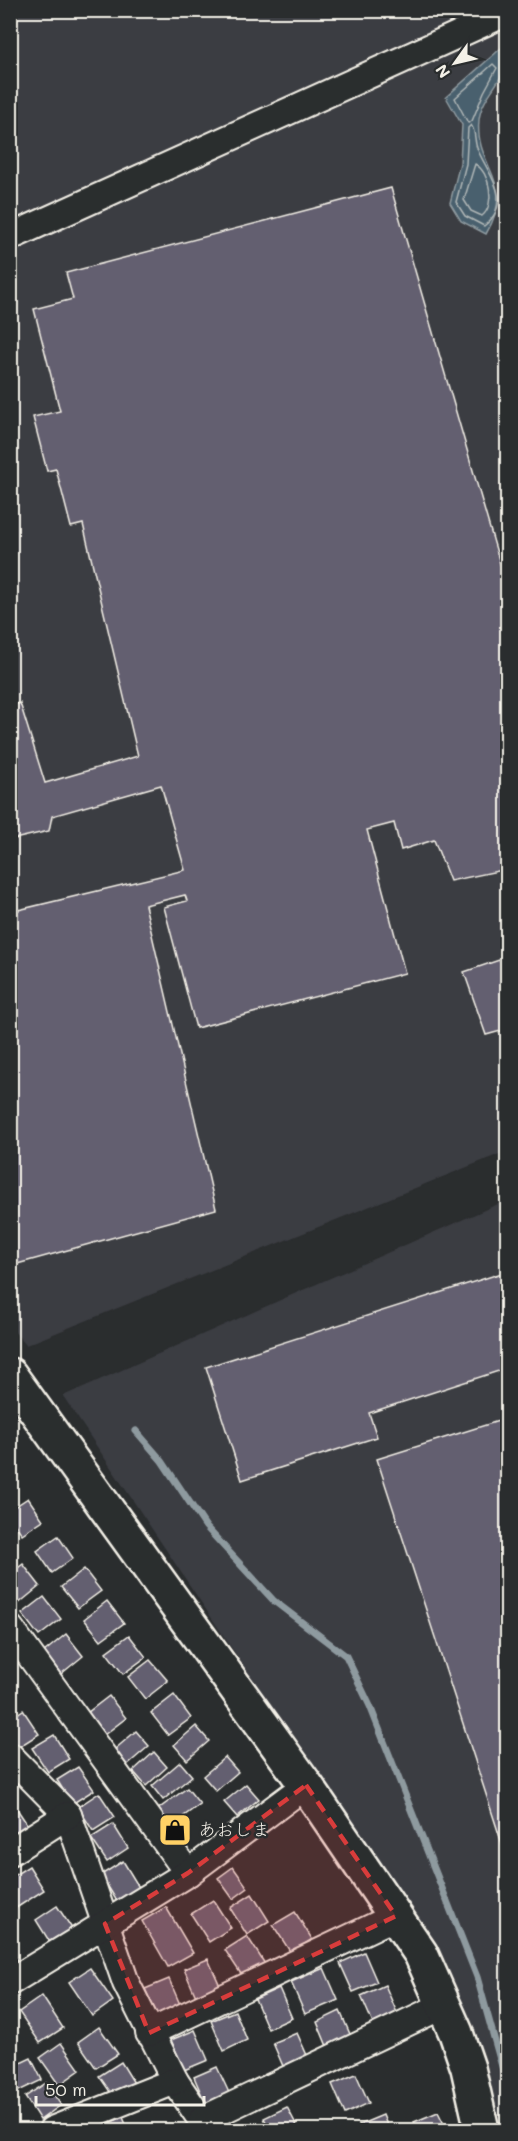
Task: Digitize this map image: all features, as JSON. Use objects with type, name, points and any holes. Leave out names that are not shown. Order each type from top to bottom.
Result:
[{"type":"street","points":[[10,237],[507,12]]},
{"type":"street","points":[[10,1375],[306,1785],[396,1916],[429,1969],[444,2005],[468,2068],[482,2130]]},
{"type":"street","points":[[10,1628],[188,1872]]},
{"type":"street","points":[[10,1756],[68,1815],[126,1983],[175,2081],[205,2125],[444,2005]]},
{"type":"street","points":[[10,1982],[188,1872],[306,1785]]},
{"type":"street","points":[[10,1852],[68,1815]]},
{"type":"street","points":[[149,2033],[396,1916]]},
{"type":"street","points":[[52,2130],[175,2081]]},
{"type":"highlighted area","points":[[306,1785],[396,1916],[149,2033],[105,1924],[188,1873]]},
{"type":"shaded area","points":[[10,11],[508,11],[507,1151],[26,1345],[10,1327]]},
{"type":"shaded area","points":[[507,1200],[507,2130],[476,2130],[431,1935],[310,1765],[63,1396]]},
{"type":"water","points":[[507,43],[508,62],[487,97],[479,120],[482,150],[497,187],[498,200],[495,216],[486,234],[461,221],[450,203],[460,163],[462,125],[446,97]]},
{"type":"building","points":[[391,188],[508,591],[508,869],[450,881],[434,840],[401,850],[394,823],[367,830],[405,973],[196,1028],[164,907],[187,901],[185,895],[145,905],[216,1209],[10,1266],[10,880],[18,910],[185,870],[161,785],[52,816],[49,831],[10,840],[10,706],[20,703],[45,783],[138,756],[83,524],[71,527],[56,469],[47,471],[33,417],[60,411],[34,309],[73,299],[66,273]]},
{"type":"building","points":[[508,957],[508,1029],[486,1035],[464,972]]},
{"type":"building","points":[[508,1271],[508,1368],[369,1413],[377,1437],[242,1480],[206,1367]]},
{"type":"building","points":[[508,1418],[508,1862],[377,1459]]},
{"type":"building","points":[[28,1498],[43,1520],[22,1534],[10,1518],[10,1510]]},
{"type":"building","points":[[58,1536],[73,1558],[52,1573],[37,1551]]},
{"type":"building","points":[[23,1564],[40,1586],[18,1604],[10,1595],[10,1574]]},
{"type":"building","points":[[84,1569],[101,1591],[78,1608],[61,1587]]},
{"type":"building","points":[[44,1597],[61,1619],[39,1636],[22,1614]]},
{"type":"building","points":[[107,1601],[124,1623],[101,1640],[84,1619]]},
{"type":"building","points":[[66,1634],[83,1656],[61,1674],[44,1652]]},
{"type":"building","points":[[129,1635],[146,1657],[123,1674],[106,1652]]},
{"type":"building","points":[[150,1660],[168,1681],[145,1699],[128,1677]]},
{"type":"building","points":[[174,1695],[191,1718],[168,1735],[151,1713]]},
{"type":"building","points":[[109,1696],[126,1718],[104,1735],[87,1713]]},
{"type":"building","points":[[23,1710],[39,1734],[17,1748],[10,1737],[10,1719]]},
{"type":"building","points":[[196,1726],[209,1741],[187,1760],[174,1745]]},
{"type":"building","points":[[136,1731],[149,1746],[127,1765],[114,1750]]},
{"type":"building","points":[[54,1735],[69,1759],[48,1772],[32,1748]]},
{"type":"building","points":[[154,1752],[167,1767],[146,1786],[133,1771]]},
{"type":"building","points":[[225,1757],[238,1772],[216,1791],[203,1776]]},
{"type":"building","points":[[180,1762],[192,1776],[163,1800],[152,1786]]},
{"type":"building","points":[[78,1767],[94,1790],[72,1804],[57,1780]]},
{"type":"building","points":[[246,1784],[259,1799],[237,1817],[224,1802]]},
{"type":"building","points":[[187,1788],[200,1804],[169,1827],[157,1810]]},
{"type":"building","points":[[99,1793],[115,1817],[93,1831],[78,1807]]},
{"type":"building","points":[[17,1809],[33,1833],[10,1846],[10,1814]]},
{"type":"building","points":[[113,1824],[128,1848],[107,1862],[91,1838]]},
{"type":"building","points":[[123,1861],[140,1889],[118,1903],[101,1875]]},
{"type":"building","points":[[29,1866],[44,1890],[10,1912],[10,1878]]},
{"type":"building","points":[[233,1867],[248,1888],[233,1899],[218,1878]]},
{"type":"building","points":[[252,1894],[269,1921],[247,1935],[230,1908]]},
{"type":"building","points":[[213,1900],[231,1928],[209,1942],[191,1914]]},
{"type":"building","points":[[57,1906],[73,1930],[51,1944],[36,1920]]},
{"type":"building","points":[[166,1907],[193,1953],[168,1967],[142,1921]]},
{"type":"building","points":[[295,1912],[312,1939],[291,1953],[273,1925]]},
{"type":"building","points":[[247,1936],[265,1964],[243,1977],[225,1950]]},
{"type":"building","points":[[10,1949],[19,1963],[10,1968]]},
{"type":"building","points":[[364,1952],[377,1982],[353,1992],[340,1963]]},
{"type":"building","points":[[208,1959],[221,1988],[197,1999],[184,1969]]},
{"type":"building","points":[[90,1968],[113,2001],[92,2016],[69,1982]]},
{"type":"building","points":[[324,1968],[338,2000],[305,2014],[291,1982]]},
{"type":"building","points":[[169,1979],[182,2009],[158,2019],[145,1989]]},
{"type":"building","points":[[385,1985],[398,2015],[374,2026],[361,1996]]},
{"type":"building","points":[[279,1988],[292,2018],[268,2029],[255,1999]]},
{"type":"building","points":[[42,1996],[63,2028],[40,2043],[19,2012]]},
{"type":"building","points":[[235,2011],[247,2040],[224,2051],[211,2021]]},
{"type":"building","points":[[340,2011],[353,2041],[329,2051],[317,2022]]},
{"type":"building","points":[[99,2027],[118,2054],[96,2068],[78,2042]]},
{"type":"building","points":[[10,2030],[17,2039],[10,2044]]},
{"type":"building","points":[[195,2030],[208,2060],[184,2070],[171,2040]]},
{"type":"building","points":[[297,2033],[310,2062],[286,2073],[273,2043]]},
{"type":"building","points":[[61,2043],[80,2070],[59,2085],[40,2058]]},
{"type":"building","points":[[31,2058],[42,2080],[10,2095],[10,2068]]},
{"type":"building","points":[[121,2062],[134,2083],[113,2096],[99,2076]]},
{"type":"building","points":[[217,2067],[231,2097],[207,2107],[194,2077]]},
{"type":"building","points":[[356,2074],[369,2103],[345,2114],[332,2084]]},
{"type":"building","points":[[46,2083],[61,2105],[40,2120],[25,2097]]},
{"type":"building","points":[[287,2107],[299,2130],[270,2130],[264,2118]]},
{"type":"building","points":[[438,2112],[447,2130],[418,2130],[414,2122]]},
{"type":"building","points":[[383,2115],[389,2130],[361,2130],[359,2125]]},
{"type":"building","points":[[123,2117],[128,2130],[93,2130]]},
{"type":"building","points":[[247,2125],[249,2130],[235,2130]]},
{"type":"waterway","points":[[136,1431],[162,1461],[206,1527],[274,1601],[346,1656],[370,1706],[477,1977],[508,2088]]},
{"type":"place","name":"あおしま","points":[[175,1830]]}]
